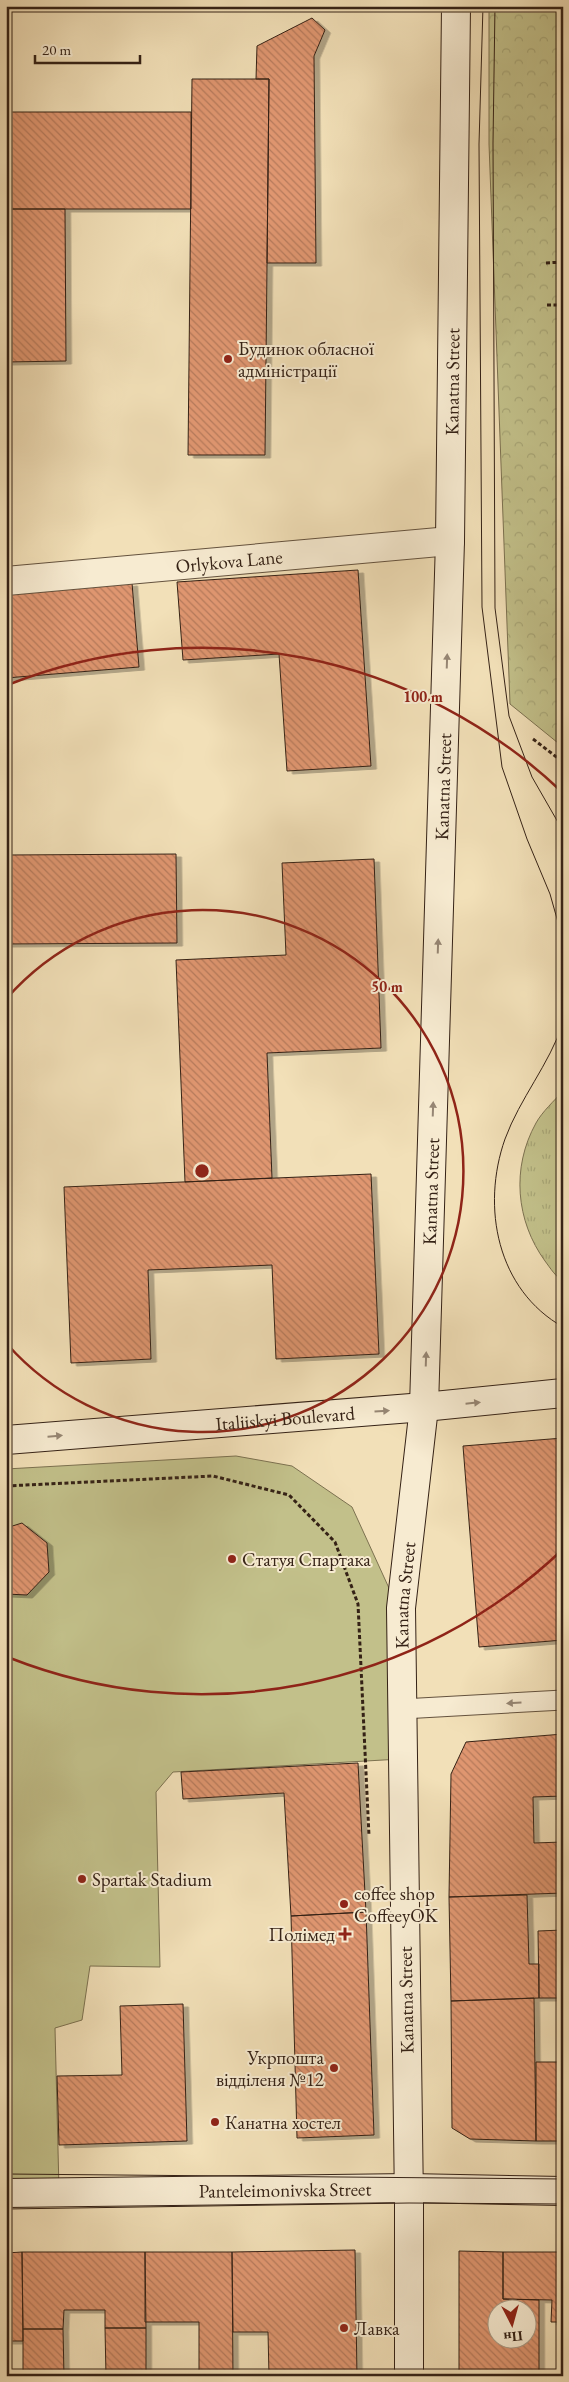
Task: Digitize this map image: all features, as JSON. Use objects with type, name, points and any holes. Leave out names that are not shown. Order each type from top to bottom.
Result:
[{"type":"main road","name":"Kanatna Street","points":[[409,2376],[409,2188],[401,1608],[424,1407],[450,541],[456,6]]},
{"type":"main road","name":"Orlykova Lane","points":[[6,581],[450,541]]},
{"type":"main road","name":"Italiiskyi Boulevard","points":[[6,1440],[424,1407],[563,1394]]},
{"type":"main road","name":"Panteleimonivska Street","points":[[6,2193],[409,2188],[563,2190]]},
{"type":"lane","points":[[402,1709],[563,1700]]},
{"type":"path","points":[[546,263],[563,262]]},
{"type":"path","points":[[547,305],[563,304]]},
{"type":"path","points":[[533,738],[563,762]]},
{"type":"path","points":[[6,1486],[213,1476],[289,1495],[335,1542],[358,1604],[370,1839]]},
{"type":"green space","points":[[489,6],[563,6],[563,747],[510,704],[489,144]]},
{"type":"green space","points":[[563,1091],[563,1281],[555,1275],[545,1261],[528,1229],[520,1194],[520,1176],[528,1140],[536,1123]]},
{"type":"green space","name":"Spartak Stadium","points":[[236,1456],[292,1466],[352,1507],[399,1610],[401,1759],[173,1772],[156,1792],[160,1967],[90,1966],[82,2020],[55,2028],[59,2190],[6,2188],[6,1469]]},
{"type":"building","points":[[312,18],[325,30],[314,56],[316,263],[267,263],[269,79],[256,79],[257,46]]},
{"type":"building","name":"Будинок обласної адміністрації","points":[[192,79],[269,79],[265,455],[188,455]]},
{"type":"building","points":[[6,112],[191,112],[191,209],[6,209]]},
{"type":"building","points":[[6,209],[65,209],[66,361],[6,362]]},
{"type":"building","points":[[358,570],[371,766],[287,771],[279,654],[183,660],[177,582]]},
{"type":"building","points":[[132,583],[139,667],[6,678],[6,593]]},
{"type":"building","points":[[176,854],[177,943],[6,944],[6,855]]},
{"type":"building","points":[[374,859],[381,1048],[267,1053],[272,1178],[185,1182],[176,960],[286,955],[282,863]]},
{"type":"building","points":[[371,1174],[379,1354],[276,1359],[272,1265],[148,1270],[151,1359],[71,1363],[64,1187]]},
{"type":"building","points":[[563,1438],[563,1640],[479,1647],[463,1446]]},
{"type":"building","points":[[22,1523],[47,1543],[49,1572],[27,1595],[6,1594],[6,1528]]},
{"type":"building","points":[[563,1734],[563,1796],[533,1797],[534,1843],[563,1842],[563,1893],[449,1897],[451,1774],[466,1742]]},
{"type":"building","points":[[358,1763],[366,1912],[291,1916],[284,1793],[183,1799],[181,1772]]},
{"type":"building","points":[[527,1895],[529,1964],[539,1964],[539,1998],[451,2001],[449,1897]]},
{"type":"building","points":[[366,1912],[374,2135],[297,2138],[291,1916]]},
{"type":"building","points":[[563,1930],[563,1998],[539,1998],[538,1931]]},
{"type":"building","points":[[534,1998],[536,2141],[470,2139],[452,2128],[451,2001]]},
{"type":"building","points":[[183,2004],[187,2141],[59,2145],[57,2076],[122,2075],[120,2006]]},
{"type":"building","points":[[536,2062],[563,2062],[563,2141],[536,2141]]},
{"type":"building","points":[[355,2250],[357,2376],[269,2376],[268,2332],[233,2332],[232,2252]]},
{"type":"building","points":[[459,2251],[503,2252],[503,2299],[539,2300],[539,2376],[459,2376]]},
{"type":"building","points":[[22,2252],[23,2341],[6,2341],[6,2253]]},
{"type":"building","points":[[22,2252],[145,2252],[146,2328],[105,2328],[105,2310],[64,2310],[63,2329],[23,2329]]},
{"type":"building","points":[[145,2252],[232,2252],[233,2376],[199,2376],[199,2322],[145,2322]]},
{"type":"building","points":[[503,2252],[563,2252],[563,2322],[551,2322],[552,2300],[503,2299]]},
{"type":"building","points":[[105,2328],[146,2328],[146,2376],[106,2376]]},
{"type":"building","points":[[23,2329],[63,2329],[64,2376],[23,2376]]},
{"type":"tram line","points":[[483,6],[479,144],[482,607],[502,767],[527,839],[550,894],[563,940]]},
{"type":"tram line","points":[[495,6],[493,143],[495,608],[509,716],[532,777],[563,831]]},
{"type":"tram line","points":[[563,1023],[550,1053],[511,1124],[498,1165],[495,1192],[495,1219],[500,1245],[509,1269],[523,1292],[541,1311],[563,1327]]},
{"type":"tram line","points":[[6,2174],[563,2179]]},
{"type":"tram line","points":[[6,2209],[409,2203],[563,2204]]},
{"type":"place","name":"Будинок обласної адміністрації","points":[[228,359]]},
{"type":"place","name":"Статуя Спартака","points":[[232,1559]]},
{"type":"place","name":"Spartak Stadium","points":[[82,1879]]},
{"type":"place","name":"coffee shop CoffeeyOK","points":[[344,1904]]},
{"type":"place","name":"Полімед","points":[[345,1934]]},
{"type":"place","name":"Укрпошта відділеня №12","points":[[334,2068]]},
{"type":"place","name":"Канатна хостел","points":[[215,2122]]},
{"type":"place","name":"Лавка","points":[[344,2328]]}]
